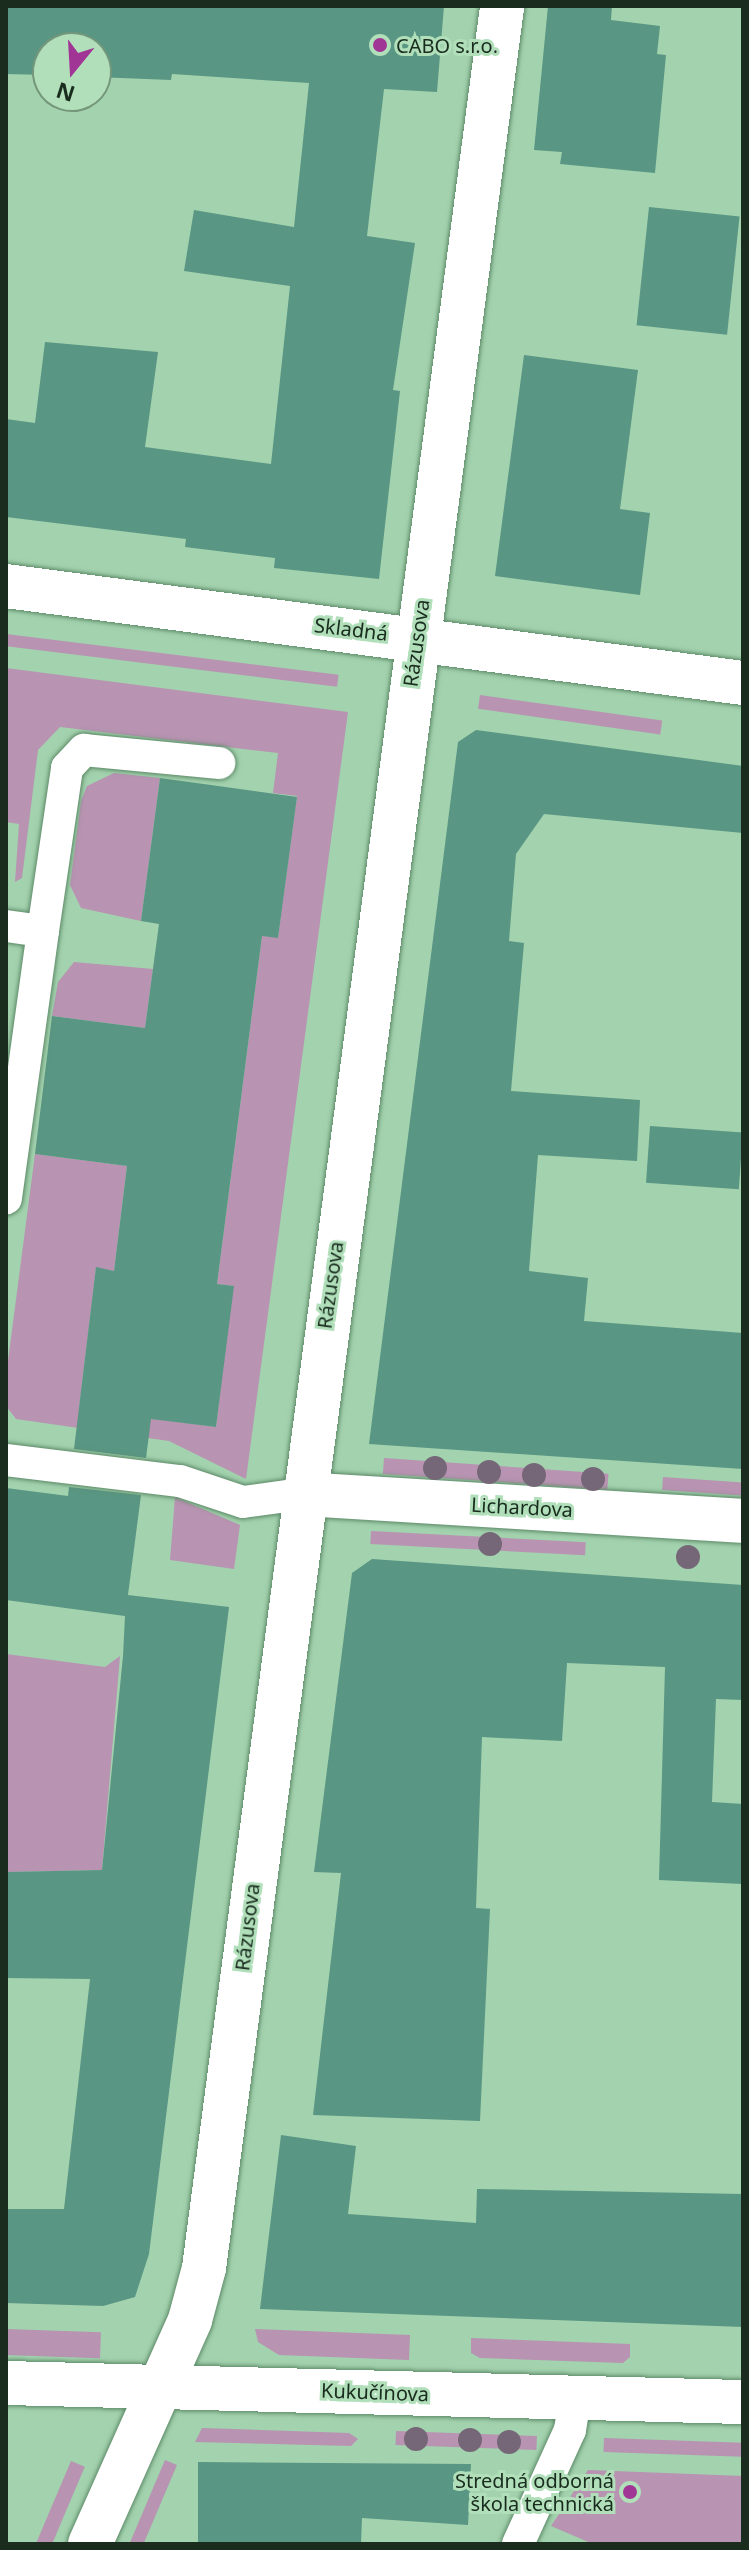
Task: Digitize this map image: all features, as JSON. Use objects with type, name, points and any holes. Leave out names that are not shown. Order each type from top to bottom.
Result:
[{"type":"street","name":"Rázusova","points":[[90,2544],[159,2386],[204,2268],[302,1494],[502,6]]},
{"type":"street","name":"Skladná","points":[[6,586],[743,683]]},
{"type":"street","name":"Lichardova","points":[[302,1494],[743,1521]]},
{"type":"street","name":"Kukučínova","points":[[6,2383],[743,2402]]},
{"type":"lane","points":[[6,1198],[67,768],[84,750],[219,763]]},
{"type":"lane","points":[[6,926],[43,931]]},
{"type":"lane","points":[[6,1460],[180,1481],[243,1502],[302,1494]]},
{"type":"lane","points":[[518,2544],[570,2430],[575,2398]]},
{"type":"shaded area","points":[[6,634],[339,675],[337,687],[6,646]]},
{"type":"shaded area","points":[[6,668],[348,712],[246,1479],[169,1441],[16,1419],[6,1406],[6,1376],[35,1154],[127,1166],[114,1271],[96,1268],[79,1409],[216,1427],[233,1286],[217,1284],[262,936],[278,937],[297,796],[273,793],[278,753],[60,727],[38,750],[22,878],[15,882],[19,824],[6,822]]},
{"type":"shaded area","points":[[480,695],[662,721],[660,734],[478,709]]},
{"type":"shaded area","points":[[114,773],[160,778],[141,921],[81,908],[70,885],[81,801],[87,786]]},
{"type":"shaded area","points":[[74,962],[153,969],[145,1028],[52,1016],[58,982]]},
{"type":"shaded area","points":[[384,1458],[608,1474],[607,1490],[383,1474]]},
{"type":"shaded area","points":[[663,1477],[743,1483],[742,1496],[662,1490]]},
{"type":"shaded area","points":[[175,1497],[240,1525],[234,1569],[170,1560]]},
{"type":"shaded area","points":[[371,1531],[586,1542],[585,1555],[370,1544]]},
{"type":"shaded area","points":[[6,1654],[105,1667],[120,1656],[102,1870],[6,1872]]},
{"type":"shaded area","points":[[6,2329],[101,2332],[100,2358],[6,2355]]},
{"type":"shaded area","points":[[255,2329],[410,2335],[409,2360],[279,2355],[258,2342]]},
{"type":"shaded area","points":[[471,2338],[630,2344],[630,2357],[623,2363],[480,2358],[471,2353]]},
{"type":"shaded area","points":[[202,2428],[349,2433],[358,2439],[351,2446],[195,2442]]},
{"type":"shaded area","points":[[396,2431],[537,2436],[536,2450],[396,2445]]},
{"type":"shaded area","points":[[604,2438],[743,2443],[742,2457],[604,2452]]},
{"type":"shaded area","points":[[165,2460],[177,2465],[143,2544],[129,2544]]},
{"type":"shaded area","points":[[71,2461],[85,2467],[52,2544],[36,2544]]},
{"type":"shaded area","name":"Stredná odborná škola technická","points":[[588,2470],[743,2476],[743,2544],[593,2544],[551,2526]]},
{"type":"building","points":[[6,6],[444,6],[437,92],[384,89],[367,236],[415,243],[393,390],[400,391],[379,579],[274,568],[275,558],[185,547],[186,539],[6,517],[6,419],[35,423],[45,342],[158,352],[145,447],[271,464],[290,286],[184,271],[194,210],[294,227],[309,83],[172,74],[171,80],[112,78],[112,32],[32,32],[32,75],[6,74]]},
{"type":"building","points":[[548,6],[612,6],[611,20],[660,26],[657,54],[666,55],[655,173],[560,164],[562,152],[534,150]]},
{"type":"building","points":[[649,207],[740,217],[727,335],[637,325]]},
{"type":"building","points":[[524,355],[638,370],[620,509],[650,513],[640,595],[495,576]]},
{"type":"building","points":[[476,730],[743,766],[743,833],[544,814],[516,854],[509,941],[524,943],[511,1091],[640,1100],[637,1161],[538,1155],[529,1271],[588,1278],[584,1321],[743,1333],[743,1469],[369,1444],[458,742]]},
{"type":"building","points":[[160,778],[297,797],[278,938],[262,936],[217,1284],[234,1286],[216,1427],[151,1419],[146,1458],[74,1449],[96,1267],[114,1271],[127,1166],[35,1154],[52,1016],[145,1028],[159,924],[141,921]]},
{"type":"building","points":[[650,1126],[743,1132],[739,1189],[646,1183]]},
{"type":"building","points":[[69,1487],[141,1495],[128,1595],[229,1607],[149,2254],[135,2297],[103,2306],[6,2303],[6,2209],[64,2209],[90,1979],[6,1978],[6,1872],[102,1870],[123,1656],[125,1616],[6,1600],[6,1488],[68,1496]]},
{"type":"building","points":[[372,1559],[743,1585],[743,1700],[716,1699],[712,1802],[743,1804],[743,1884],[659,1880],[665,1667],[567,1663],[562,1741],[482,1737],[476,1908],[490,1909],[480,2121],[313,2115],[341,1873],[314,1872],[352,1573]]},
{"type":"building","points":[[281,2135],[356,2146],[348,2214],[476,2223],[477,2189],[743,2194],[743,2327],[260,2309]]},
{"type":"building","points":[[198,2462],[471,2464],[468,2525],[362,2518],[361,2544],[198,2544]]},
{"type":"place","name":"CABO s.r.o.","points":[[380,45]]},
{"type":"place","name":"Stredná odborná škola technická","points":[[630,2492]]}]
